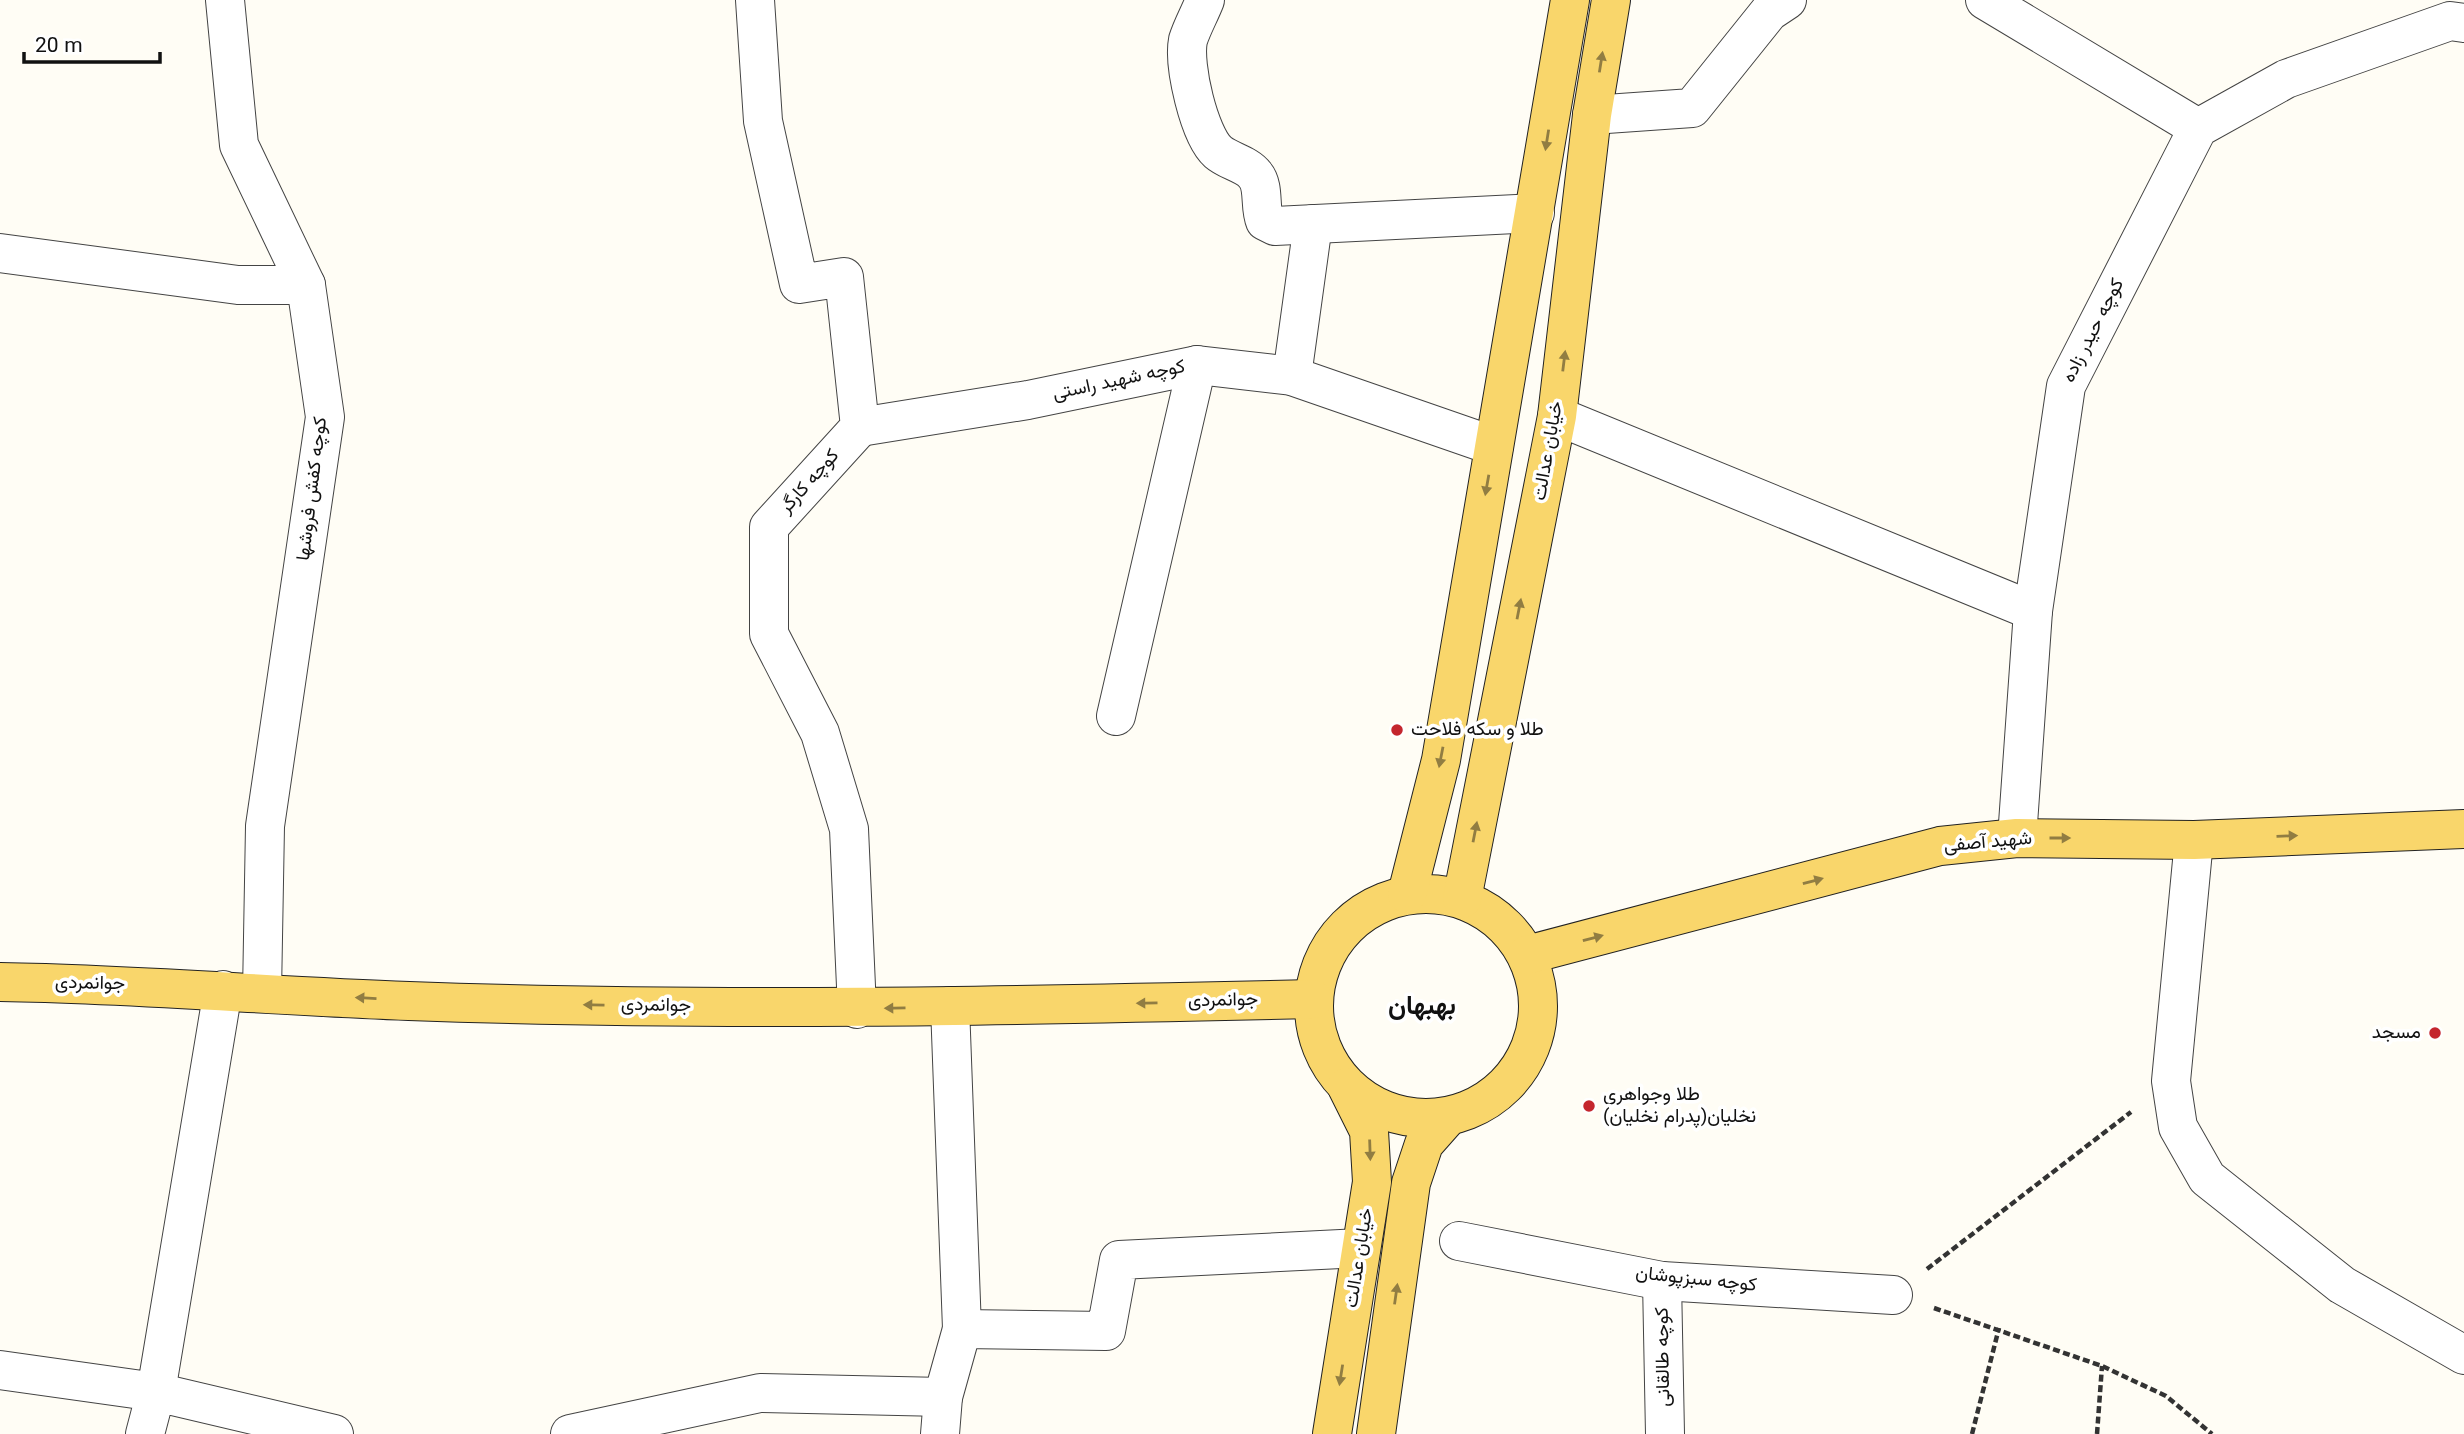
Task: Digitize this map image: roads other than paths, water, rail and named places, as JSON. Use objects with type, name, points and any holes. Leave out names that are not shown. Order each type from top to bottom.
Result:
[{"type":"main road","points":[[1407,894],[1441,760],[1570,0]]},
{"type":"main road","name":"خیابان عدالت","points":[[1462,899],[1557,416],[1592,115],[1611,0]]},
{"type":"main road","name":"شهید آصفی","points":[[1527,955],[1940,846],[2017,838],[2194,840],[2464,829]]},
{"type":"main road","points":[[1434,893],[1462,899],[1510,930],[1527,955],[1538,988],[1538,1023],[1528,1057],[1507,1085],[1480,1106],[1447,1118],[1411,1118],[1376,1107],[1347,1087],[1327,1061],[1316,1031],[1313,999],[1322,962],[1342,930],[1371,906],[1407,894],[1434,893]]},
{"type":"main road","name":"جوانمردی","points":[[0,982],[105,983],[407,1001],[857,1009],[1313,999]]},
{"type":"main road","name":"خیابان عدالت","points":[[1332,1434],[1371,1182],[1369,1131],[1347,1087]]},
{"type":"main road","name":"خیابان عدالت","points":[[1376,1434],[1411,1183],[1424,1144],[1447,1118]]},
{"type":"street","name":"کوچه کفش فروشها","points":[[225,0],[239,145],[306,285],[325,417],[265,826],[262,993]]},
{"type":"street","points":[[755,0],[763,121],[799,284],[844,277],[860,427]]},
{"type":"street","points":[[1205,0],[1188,42],[1193,96],[1201,128],[1218,152],[1254,173],[1260,184],[1261,212],[1265,221],[1275,226],[1535,214]]},
{"type":"street","points":[[1592,115],[1692,108],[1769,12],[1787,0]]},
{"type":"street","points":[[1985,0],[2198,128],[2286,79],[2450,21],[2464,23]]},
{"type":"street","name":"کوچه حیدر زاده","points":[[2017,838],[2033,611],[2066,386],[2198,128]]},
{"type":"street","points":[[1292,376],[1313,224]]},
{"type":"street","points":[[0,253],[238,285],[306,285]]},
{"type":"street","points":[[1116,716],[1197,365]]},
{"type":"street","name":"کوچه شهید راستی","points":[[860,427],[1028,400],[1197,365],[1292,376],[1494,446]]},
{"type":"street","points":[[1557,416],[2033,611]]},
{"type":"street","name":"کوچه کارگر","points":[[857,1009],[849,829],[820,733],[769,634],[769,527],[860,427]]},
{"type":"street","points":[[2194,840],[2171,1081],[2178,1127],[2207,1178],[2342,1285],[2464,1355]]},
{"type":"street","points":[[145,1434],[156,1392],[223,990]]},
{"type":"street","points":[[569,1434],[760,1393],[941,1416],[962,1329],[950,1006]]},
{"type":"street","name":"کوچه سبزپوشان","points":[[1459,1241],[1662,1281],[1893,1295]]},
{"type":"street","points":[[962,1329],[1107,1331],[1119,1260],[1361,1248]]},
{"type":"street","name":"کوچه طالقانی","points":[[1662,1281],[1665,1434]]},
{"type":"street","points":[[0,1370],[156,1392],[334,1434]]},
{"type":"place","name":"طلا و سکه فلاحت","points":[[1397,730]]},
{"type":"place","name":"مسجد","points":[[2435,1033]]},
{"type":"place","name":"طلا وجواهری نخلیان(پدرام نخلیان)","points":[[1589,1106]]},
{"type":"district","name":"بهبهان","points":[[1422,1007]]}]
